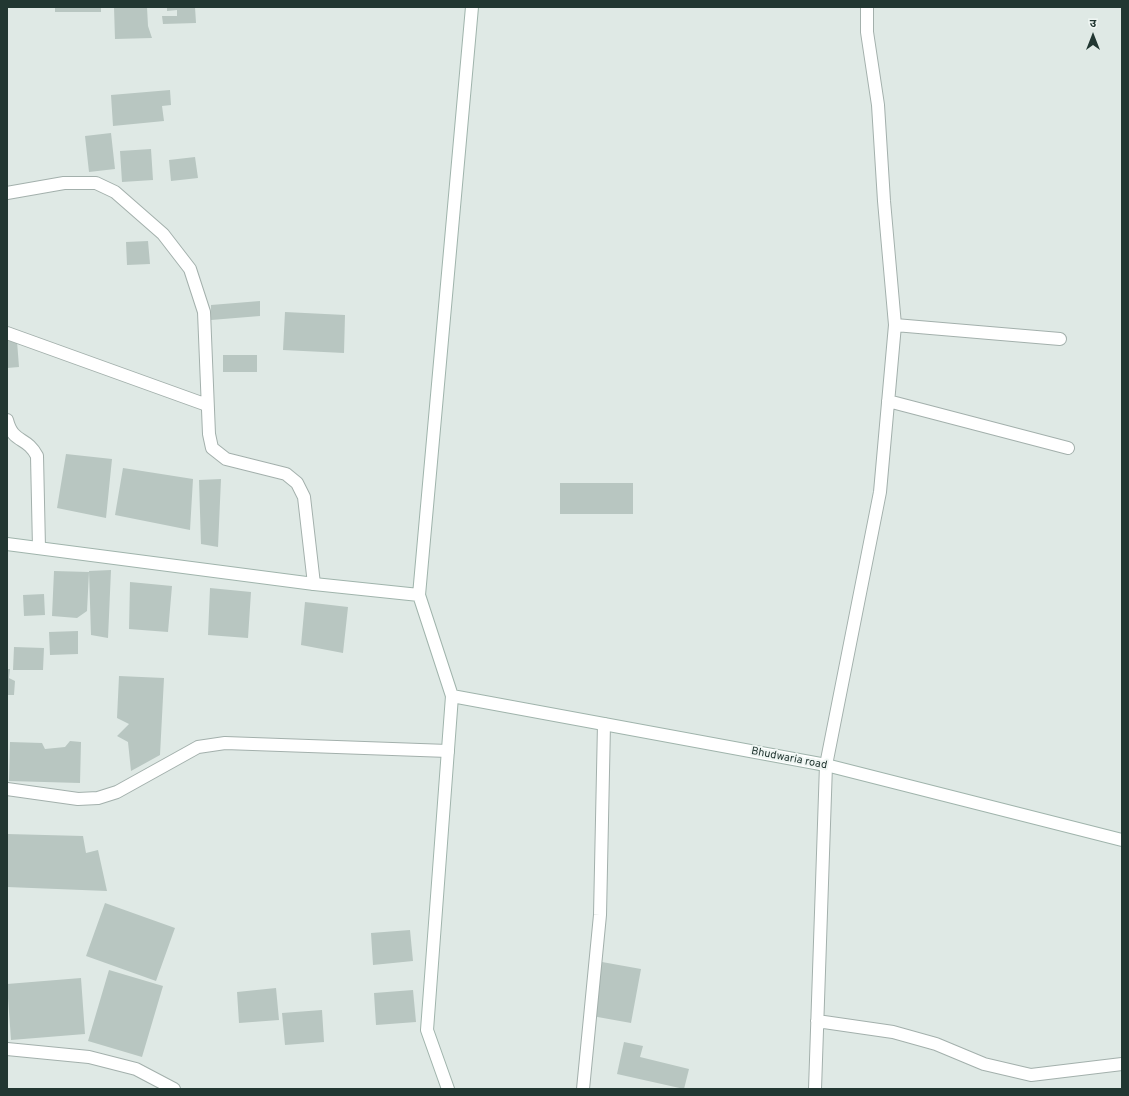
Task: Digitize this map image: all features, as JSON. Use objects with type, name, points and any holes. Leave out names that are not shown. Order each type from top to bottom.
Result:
[{"type":"street","points":[[448,1089],[427,1030],[452,696],[419,595],[472,7]]},
{"type":"street","points":[[815,1089],[826,765],[880,492],[895,325],[884,201],[878,105],[867,32],[867,7]]},
{"type":"street","points":[[7,194],[64,183],[96,183],[115,192],[163,234],[190,269],[204,312],[207,405],[209,434],[212,448],[226,459],[286,474],[297,483],[304,497],[314,584]]},
{"type":"street","points":[[895,325],[1060,338]]},
{"type":"street","points":[[7,333],[207,405]]},
{"type":"street","points":[[888,401],[1068,448]]},
{"type":"street","points":[[7,420],[10,431],[14,437],[28,444],[37,456],[39,548]]},
{"type":"street","points":[[7,544],[314,584],[419,595]]},
{"type":"street","name":"Bhudwaria road","points":[[452,696],[826,765],[1122,840]]},
{"type":"street","points":[[583,1089],[600,915],[604,724]]},
{"type":"street","points":[[7,789],[78,799],[98,798],[117,792],[198,747],[225,743],[448,751]]},
{"type":"street","points":[[817,1021],[893,1032],[936,1044],[984,1064],[1031,1076],[1122,1064]]},
{"type":"street","points":[[7,1049],[89,1057],[136,1069],[174,1089]]},
{"type":"building","points":[[55,7],[101,7],[101,12],[55,12]]},
{"type":"building","points":[[114,7],[147,7],[148,26],[152,38],[115,39]]},
{"type":"building","points":[[167,7],[195,7],[196,23],[163,24],[162,16],[177,16],[177,10],[167,11]]},
{"type":"building","points":[[170,90],[171,105],[162,106],[164,121],[113,126],[111,95]]},
{"type":"building","points":[[111,133],[115,169],[89,172],[85,136]]},
{"type":"building","points":[[151,149],[153,180],[122,182],[120,151]]},
{"type":"building","points":[[195,157],[198,178],[171,181],[169,160]]},
{"type":"building","points":[[148,241],[150,264],[127,265],[126,242]]},
{"type":"building","points":[[260,301],[260,316],[211,320],[211,305]]},
{"type":"building","points":[[285,312],[345,315],[344,353],[283,350]]},
{"type":"building","points":[[7,340],[17,341],[19,367],[7,368]]},
{"type":"building","points":[[223,355],[257,355],[257,372],[223,372]]},
{"type":"building","points":[[66,454],[112,459],[106,518],[57,508]]},
{"type":"building","points":[[123,468],[193,479],[190,530],[115,515]]},
{"type":"building","points":[[221,479],[218,547],[201,544],[199,480]]},
{"type":"building","points":[[560,483],[633,483],[633,514],[560,514]]},
{"type":"building","points":[[111,570],[108,638],[91,635],[89,571]]},
{"type":"building","points":[[54,571],[89,572],[87,611],[77,618],[52,616]]},
{"type":"building","points":[[130,582],[172,586],[168,632],[129,629]]},
{"type":"building","points":[[210,588],[251,592],[248,638],[208,635]]},
{"type":"building","points":[[44,594],[45,615],[24,616],[23,595]]},
{"type":"building","points":[[305,602],[348,607],[343,653],[301,645]]},
{"type":"building","points":[[78,631],[78,654],[50,655],[49,632]]},
{"type":"building","points":[[14,647],[44,648],[43,670],[13,670]]},
{"type":"building","points":[[7,669],[10,669],[9,678],[15,681],[14,695],[7,695]]},
{"type":"building","points":[[119,676],[164,678],[160,755],[131,771],[128,742],[117,736],[129,724],[117,718]]},
{"type":"building","points":[[70,741],[81,742],[80,783],[9,781],[10,742],[42,743],[45,749],[65,747]]},
{"type":"building","points":[[7,834],[83,836],[86,853],[98,850],[107,891],[7,887]]},
{"type":"building","points":[[105,903],[175,928],[156,981],[86,956]]},
{"type":"building","points":[[410,930],[413,961],[373,965],[371,933]]},
{"type":"building","points":[[602,962],[641,969],[631,1023],[592,1016]]},
{"type":"building","points":[[109,970],[163,986],[142,1057],[88,1041]]},
{"type":"building","points":[[81,978],[85,1034],[11,1040],[7,984]]},
{"type":"building","points":[[276,988],[279,1020],[239,1023],[237,992]]},
{"type":"building","points":[[413,990],[416,1022],[376,1025],[374,993]]},
{"type":"building","points":[[322,1010],[324,1042],[285,1045],[282,1013]]},
{"type":"building","points":[[624,1042],[643,1046],[640,1057],[689,1069],[684,1089],[617,1074]]}]
